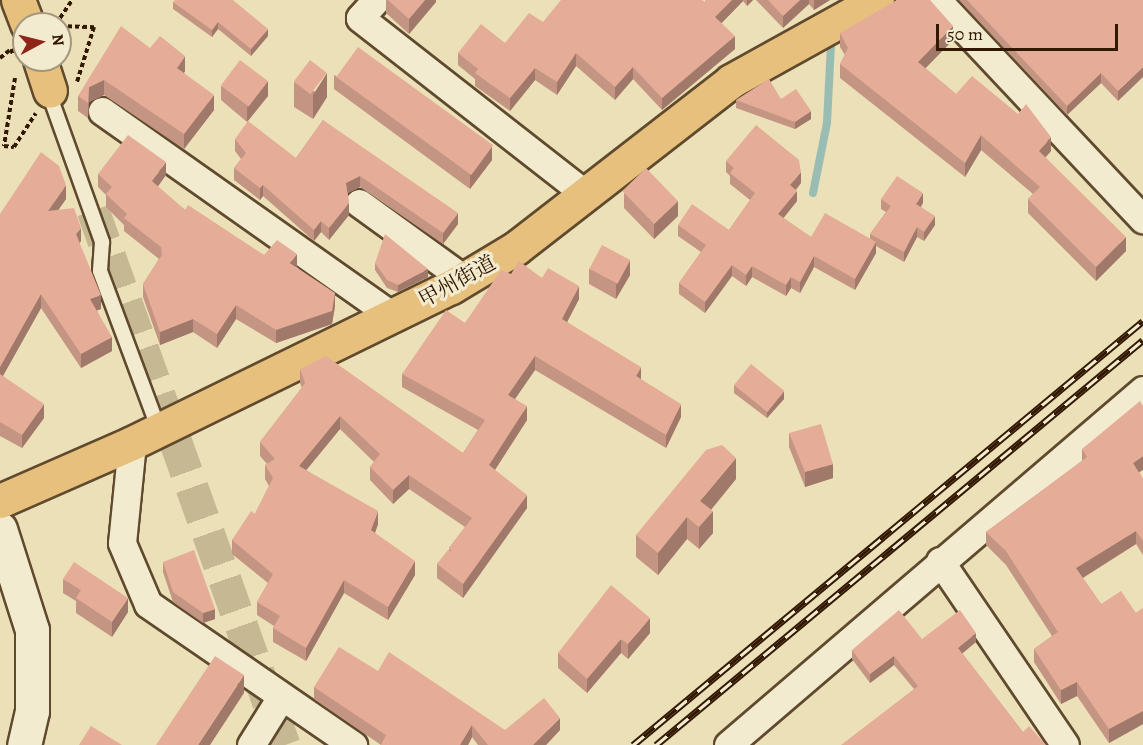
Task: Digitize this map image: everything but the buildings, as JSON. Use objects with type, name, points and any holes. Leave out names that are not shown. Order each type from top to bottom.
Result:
[{"type":"highway","name":"甲州街道","points":[[0,501],[146,436],[464,279],[516,248],[583,192],[731,81],[877,0]]},
{"type":"main road","points":[[0,529],[30,612],[32,711],[24,745]]},
{"type":"street","points":[[376,0],[360,18],[583,192]]},
{"type":"street","points":[[938,0],[1143,219]]},
{"type":"street","points":[[102,111],[393,316]]},
{"type":"street","points":[[359,203],[464,279]]},
{"type":"street","points":[[728,745],[940,561],[1143,390]]},
{"type":"street","points":[[146,436],[121,522],[135,585],[148,604],[353,745]]},
{"type":"street","points":[[940,561],[1065,745]]},
{"type":"street","points":[[251,745],[281,697]]},
{"type":"lane","points":[[47,84],[102,242],[100,272],[146,436]]},
{"type":"waterway","points":[[813,193],[827,123],[831,45]]},
{"type":"tunnel","points":[[93,210],[284,745]]},
{"type":"railway","points":[[633,745],[1143,321]]},
{"type":"railway","points":[[656,745],[1143,340]]}]
